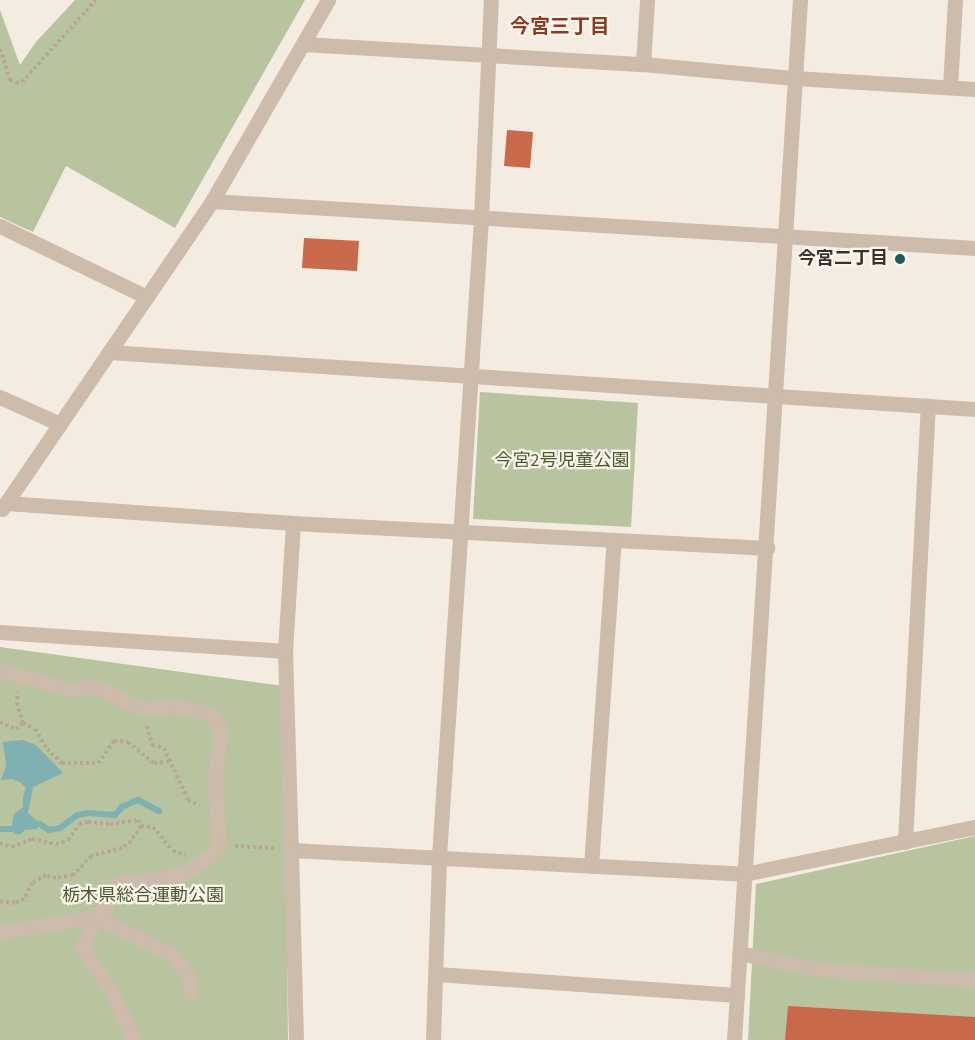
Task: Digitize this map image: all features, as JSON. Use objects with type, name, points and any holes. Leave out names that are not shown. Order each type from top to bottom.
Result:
[{"type":"street","points":[[3,507],[212,201],[327,0]]},
{"type":"street","points":[[433,1040],[440,856],[459,530],[481,218],[491,0]]},
{"type":"street","points":[[644,64],[647,0]]},
{"type":"street","points":[[734,1040],[800,0]]},
{"type":"street","points":[[950,87],[955,0]]},
{"type":"street","points":[[303,44],[644,64],[795,78],[975,89]]},
{"type":"street","points":[[212,201],[975,248]]},
{"type":"street","points":[[0,226],[147,297]]},
{"type":"street","points":[[109,352],[975,409]]},
{"type":"street","points":[[0,397],[60,424]]},
{"type":"street","points":[[905,842],[928,406]]},
{"type":"street","points":[[3,507],[767,548]]},
{"type":"street","points":[[292,523],[285,651],[296,1040]]},
{"type":"street","points":[[591,866],[614,540]]},
{"type":"street","points":[[0,632],[285,651]]},
{"type":"street","points":[[4,671],[70,690],[94,686],[142,708],[176,706],[213,717],[220,729],[215,804],[219,844],[206,861],[188,872],[173,877],[124,881],[112,889],[105,910],[96,917],[82,948],[113,994],[134,1040]]},
{"type":"street","points":[[291,850],[440,856],[744,874],[975,827]]},
{"type":"street","points":[[0,932],[96,917],[171,954],[188,975],[191,992]]},
{"type":"street","points":[[740,952],[814,969],[975,980]]},
{"type":"street","points":[[436,974],[737,995]]},
{"type":"path","points":[[0,50],[10,80],[16,83],[22,82],[96,0]]},
{"type":"path","points":[[4,671],[19,685],[17,705],[23,723],[35,729],[47,749],[62,763],[98,763],[114,741],[128,742],[154,763],[170,760]]},
{"type":"path","points":[[142,708],[152,745],[164,748],[188,800],[203,806],[215,804]]},
{"type":"path","points":[[0,723],[16,729],[23,723]]},
{"type":"path","points":[[0,843],[12,847],[32,839],[56,844],[68,840],[79,824],[88,822],[110,824],[138,820],[141,826]]},
{"type":"path","points":[[141,826],[153,827],[173,851],[206,861]]},
{"type":"path","points":[[0,901],[15,903],[24,899],[32,883],[46,875],[56,878],[73,875],[91,856],[122,848],[131,841],[141,826]]},
{"type":"path","points":[[219,844],[291,850]]},
{"type":"green space","points":[[75,0],[305,0],[175,228],[66,166],[33,232],[0,217],[0,10],[20,65],[36,42]]},
{"type":"green space","name":"今宮2号児童公園","points":[[480,392],[638,403],[631,527],[473,519]]},
{"type":"green space","name":"栃木県総合運動公園","points":[[0,647],[284,686],[288,1040],[0,1040]]},
{"type":"green space","points":[[975,836],[975,1040],[748,1040],[756,884]]},
{"type":"water","points":[[23,740],[36,745],[63,773],[33,787],[28,813],[40,824],[37,829],[25,830],[19,835],[11,829],[14,814],[23,807],[26,788],[20,782],[12,779],[1,780],[6,766],[3,742]]},
{"type":"building","points":[[507,130],[533,132],[530,168],[504,166]]},
{"type":"building","points":[[304,238],[359,241],[357,271],[302,268]]},
{"type":"building","points":[[788,1006],[975,1017],[975,1040],[785,1040]]},
{"type":"waterway","points":[[40,824],[49,830],[60,828],[77,815],[88,813],[115,815],[122,807],[138,800],[159,811]]},
{"type":"waterway","points":[[0,829],[11,829]]},
{"type":"place","name":"今宮二丁目","points":[[900,259]]},
{"type":"district","name":"今宮三丁目","points":[[560,27]]}]
